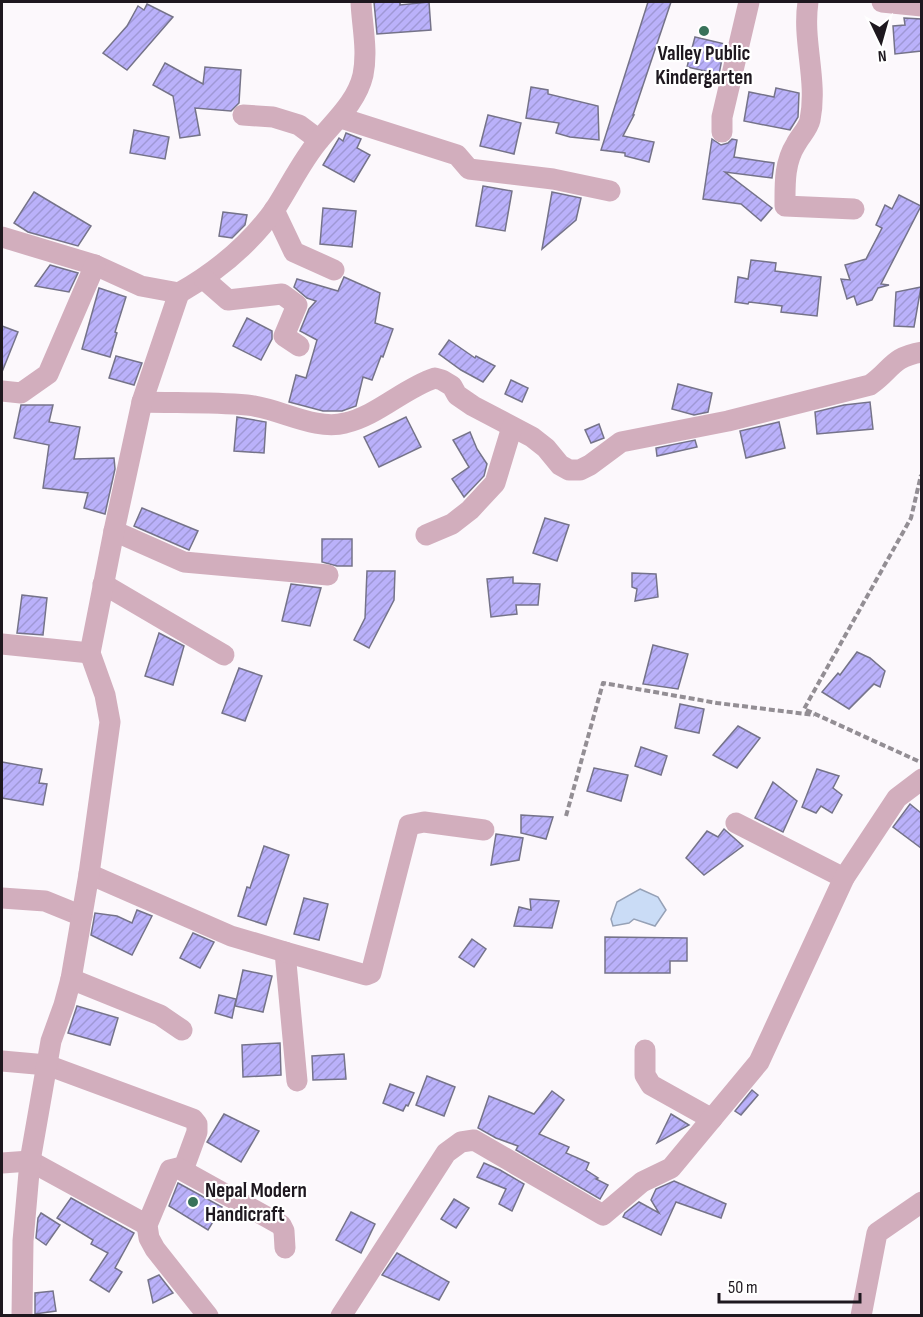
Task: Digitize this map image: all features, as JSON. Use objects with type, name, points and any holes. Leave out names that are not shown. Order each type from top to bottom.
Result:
[{"type":"street","points":[[2,237],[95,265],[141,286],[179,293],[204,279],[245,244],[274,210],[319,140],[341,118],[363,75],[365,43],[361,2]]},
{"type":"street","points":[[722,132],[722,117],[749,2]]},
{"type":"street","points":[[808,2],[806,15],[814,86],[810,123],[794,146],[785,171],[785,206],[854,209]]},
{"type":"street","points":[[882,2],[921,6]]},
{"type":"street","points":[[243,115],[273,117],[299,125],[319,140]]},
{"type":"street","points":[[341,118],[457,155],[469,169],[553,179],[610,191]]},
{"type":"street","points":[[274,210],[294,252],[334,270]]},
{"type":"street","points":[[2,391],[21,393],[48,374],[95,265]]},
{"type":"street","points":[[204,279],[228,300],[282,294],[297,305],[284,336],[299,346]]},
{"type":"street","points":[[22,1316],[23,1241],[30,1161],[51,1041],[71,979],[89,874],[110,722],[105,695],[90,653],[142,402],[179,293]]},
{"type":"street","points":[[142,402],[249,405],[321,424],[335,425],[354,420],[435,378],[452,386],[457,395],[473,406],[532,437],[546,448],[560,465],[569,470],[580,470],[621,442],[728,421],[870,386],[901,357],[921,352]]},
{"type":"street","points":[[426,535],[452,524],[470,510],[495,483],[512,427]]},
{"type":"street","points":[[114,531],[184,562],[328,575]]},
{"type":"street","points":[[103,584],[224,655]]},
{"type":"street","points":[[2,644],[90,653]]},
{"type":"street","points":[[341,1316],[446,1153],[460,1142],[474,1140],[603,1215],[642,1182],[671,1168],[759,1062],[844,878],[897,798],[921,779]]},
{"type":"street","points":[[89,874],[231,936],[366,975],[371,973],[409,825],[424,822],[484,830]]},
{"type":"street","points":[[736,823],[844,878]]},
{"type":"street","points":[[2,898],[45,901],[82,916]]},
{"type":"street","points":[[285,952],[297,1081]]},
{"type":"street","points":[[71,979],[160,1015],[182,1030]]},
{"type":"street","points":[[645,1050],[645,1075],[651,1085],[712,1119]]},
{"type":"street","points":[[2,1061],[46,1065],[193,1119],[197,1124],[197,1132],[183,1170]]},
{"type":"street","points":[[2,1163],[30,1161],[147,1225]]},
{"type":"street","points":[[208,1316],[154,1249],[149,1238],[147,1225],[170,1170],[174,1168],[183,1170],[281,1225],[284,1231],[285,1248]]},
{"type":"street","points":[[861,1316],[877,1233],[921,1202]]},
{"type":"path","points":[[921,475],[911,518],[804,709],[921,763]]},
{"type":"path","points":[[566,816],[603,683],[717,704],[818,715]]},
{"type":"water","points":[[640,889],[658,897],[666,910],[655,926],[634,919],[629,923],[613,926],[611,919],[617,902]]},
{"type":"building","points":[[374,2],[400,2],[400,5],[429,2],[431,30],[377,34]]},
{"type":"building","points":[[648,2],[671,2],[634,115],[623,136],[654,142],[649,162],[625,156],[625,153],[601,150]]},
{"type":"building","points":[[147,4],[173,17],[127,70],[103,53],[127,26],[138,6],[144,10]]},
{"type":"building","points":[[904,18],[921,19],[921,51],[895,54],[893,26],[905,25]]},
{"type":"building","points":[[695,37],[725,44],[719,74],[687,67]]},
{"type":"building","points":[[165,63],[203,84],[205,67],[241,70],[239,103],[231,111],[195,108],[200,135],[180,138],[173,96],[153,85]]},
{"type":"building","points":[[531,87],[548,90],[548,94],[598,106],[599,140],[556,133],[559,123],[526,118]]},
{"type":"building","points":[[776,88],[799,93],[798,117],[790,130],[744,121],[749,92],[774,97]]},
{"type":"building","points":[[488,115],[521,123],[514,154],[480,146]]},
{"type":"building","points":[[134,130],[169,137],[165,159],[130,153]]},
{"type":"building","points":[[346,133],[361,139],[357,148],[370,155],[354,182],[323,165],[339,138],[343,141]]},
{"type":"building","points":[[712,139],[721,145],[732,139],[737,140],[734,157],[774,163],[772,178],[725,172],[772,208],[761,221],[741,204],[703,199]]},
{"type":"building","points":[[483,186],[512,191],[505,231],[476,226]]},
{"type":"building","points":[[34,192],[91,226],[78,246],[28,232],[14,223]]},
{"type":"building","points":[[552,192],[581,198],[576,220],[542,249]]},
{"type":"building","points":[[899,195],[921,206],[881,284],[889,285],[878,288],[872,300],[857,305],[854,296],[847,299],[841,279],[850,280],[845,265],[866,259],[882,228],[876,225],[885,205],[892,209]]},
{"type":"building","points":[[323,208],[356,211],[352,247],[320,244]]},
{"type":"building","points":[[223,212],[247,215],[245,225],[232,238],[219,236]]},
{"type":"building","points":[[751,260],[776,263],[775,271],[821,277],[817,316],[781,312],[782,306],[735,302],[738,277],[748,279]]},
{"type":"building","points":[[50,265],[78,273],[69,292],[35,286]]},
{"type":"building","points":[[344,277],[380,293],[375,323],[393,329],[383,357],[381,356],[372,380],[363,377],[356,406],[342,411],[323,411],[289,402],[296,375],[306,378],[317,340],[300,331],[309,309],[316,301],[307,298],[294,287],[297,279],[338,291]]},
{"type":"building","points":[[921,287],[914,327],[894,326],[896,292]]},
{"type":"building","points":[[99,288],[126,297],[110,357],[82,349]]},
{"type":"building","points":[[247,318],[272,331],[272,339],[261,360],[233,346]]},
{"type":"building","points":[[2,326],[18,332],[2,372]]},
{"type":"building","points":[[449,340],[475,358],[476,356],[495,366],[483,382],[439,354]]},
{"type":"building","points":[[116,356],[142,363],[134,385],[109,378]]},
{"type":"building","points":[[511,380],[528,388],[522,402],[505,394]]},
{"type":"building","points":[[678,384],[712,393],[708,412],[694,415],[672,409]]},
{"type":"building","points":[[870,402],[873,429],[817,434],[815,412]]},
{"type":"building","points":[[21,405],[53,405],[49,422],[80,427],[74,459],[114,458],[115,469],[105,514],[84,508],[88,493],[43,488],[49,445],[14,438]]},
{"type":"building","points":[[237,417],[266,422],[264,453],[234,451]]},
{"type":"building","points":[[406,417],[421,447],[379,467],[364,437]]},
{"type":"building","points":[[779,422],[785,448],[746,458],[740,431]]},
{"type":"building","points":[[599,424],[604,438],[591,443],[585,430]]},
{"type":"building","points":[[470,432],[487,464],[484,476],[464,497],[452,479],[469,467],[453,440]]},
{"type":"building","points":[[695,440],[697,447],[657,456],[656,448]]},
{"type":"building","points":[[142,508],[198,531],[189,550],[134,526]]},
{"type":"building","points":[[545,518],[569,525],[557,561],[533,553]]},
{"type":"building","points":[[322,539],[352,539],[352,566],[337,566],[322,562]]},
{"type":"building","points":[[367,571],[395,571],[394,600],[369,648],[354,640],[365,618]]},
{"type":"building","points":[[632,573],[656,574],[658,597],[635,601],[637,589],[632,587]]},
{"type":"building","points":[[513,577],[513,583],[540,584],[538,605],[516,605],[517,614],[491,617],[487,579]]},
{"type":"building","points":[[291,584],[321,588],[310,626],[282,621]]},
{"type":"building","points":[[22,595],[47,598],[43,635],[17,633]]},
{"type":"building","points":[[159,633],[184,646],[173,685],[145,676]]},
{"type":"building","points":[[653,645],[688,654],[678,689],[643,684]]},
{"type":"building","points":[[857,652],[870,658],[885,671],[880,687],[874,684],[849,709],[822,692],[838,673],[840,675]]},
{"type":"building","points":[[239,668],[262,676],[245,721],[222,713]]},
{"type":"building","points":[[680,704],[704,709],[699,733],[675,728]]},
{"type":"building","points":[[738,726],[760,738],[737,768],[713,755]]},
{"type":"building","points":[[641,747],[667,756],[661,775],[635,766]]},
{"type":"building","points":[[2,762],[42,769],[39,783],[47,784],[43,805],[2,798]]},
{"type":"building","points":[[594,768],[628,775],[621,801],[587,791]]},
{"type":"building","points":[[817,769],[839,776],[833,788],[842,795],[832,813],[821,806],[816,813],[802,807]]},
{"type":"building","points":[[773,782],[797,801],[783,832],[755,818]]},
{"type":"building","points":[[910,804],[921,813],[921,848],[893,827]]},
{"type":"building","points":[[521,815],[553,817],[546,839],[521,833]]},
{"type":"building","points":[[724,829],[743,846],[704,875],[686,858],[707,831],[718,837]]},
{"type":"building","points":[[496,834],[523,838],[519,860],[491,865]]},
{"type":"building","points":[[264,846],[289,855],[266,925],[238,916]]},
{"type":"building","points":[[304,898],[328,904],[319,940],[294,934]]},
{"type":"building","points":[[530,899],[559,901],[552,928],[514,926],[519,907],[531,910]]},
{"type":"building","points":[[137,910],[152,916],[132,955],[91,935],[95,913],[117,916],[132,923]]},
{"type":"building","points":[[193,933],[214,942],[200,968],[180,958]]},
{"type":"building","points":[[605,937],[687,938],[687,961],[670,961],[670,973],[605,973]]},
{"type":"building","points":[[472,939],[486,949],[474,967],[459,957]]},
{"type":"building","points":[[243,970],[272,976],[263,1012],[235,1006]]},
{"type":"building","points":[[219,995],[236,999],[232,1018],[215,1013]]},
{"type":"building","points":[[77,1006],[118,1018],[110,1045],[68,1033]]},
{"type":"building","points":[[280,1043],[281,1075],[243,1077],[242,1045]]},
{"type":"building","points":[[344,1054],[346,1079],[313,1080],[312,1056]]},
{"type":"building","points":[[427,1076],[455,1087],[444,1116],[416,1105]]},
{"type":"building","points":[[390,1084],[414,1093],[403,1111],[383,1103]]},
{"type":"building","points":[[752,1090],[758,1095],[741,1115],[735,1111]]},
{"type":"building","points":[[552,1091],[564,1100],[539,1134],[569,1147],[566,1153],[589,1163],[586,1170],[598,1178],[596,1179],[608,1185],[600,1199],[516,1150],[518,1146],[478,1128],[489,1096],[534,1114]]},
{"type":"building","points":[[224,1114],[259,1131],[241,1162],[207,1142]]},
{"type":"building","points":[[671,1114],[689,1125],[657,1143]]},
{"type":"building","points":[[484,1163],[524,1184],[512,1211],[499,1204],[506,1189],[477,1177]]},
{"type":"building","points":[[674,1181],[726,1204],[721,1218],[676,1202],[661,1235],[623,1217],[639,1202],[659,1213],[651,1200],[656,1189]]},
{"type":"building","name":"Nepal Modern Handicraft","points":[[178,1183],[222,1207],[208,1230],[169,1206]]},
{"type":"building","points":[[71,1198],[134,1233],[115,1268],[122,1272],[109,1292],[90,1280],[108,1253],[91,1244],[93,1240],[57,1218]]},
{"type":"building","points":[[454,1199],[469,1208],[456,1228],[441,1219]]},
{"type":"building","points":[[351,1212],[375,1224],[361,1253],[336,1240]]},
{"type":"building","points":[[41,1213],[60,1225],[46,1245],[36,1238],[38,1218]]},
{"type":"building","points":[[397,1253],[449,1282],[439,1300],[382,1275]]},
{"type":"building","points":[[159,1275],[173,1293],[153,1303],[148,1280]]},
{"type":"building","points":[[53,1291],[56,1311],[35,1314],[35,1293]]},
{"type":"place","name":"Valley Public Kindergarten","points":[[704,31]]},
{"type":"place","name":"Nepal Modern Handicraft","points":[[193,1202]]}]
